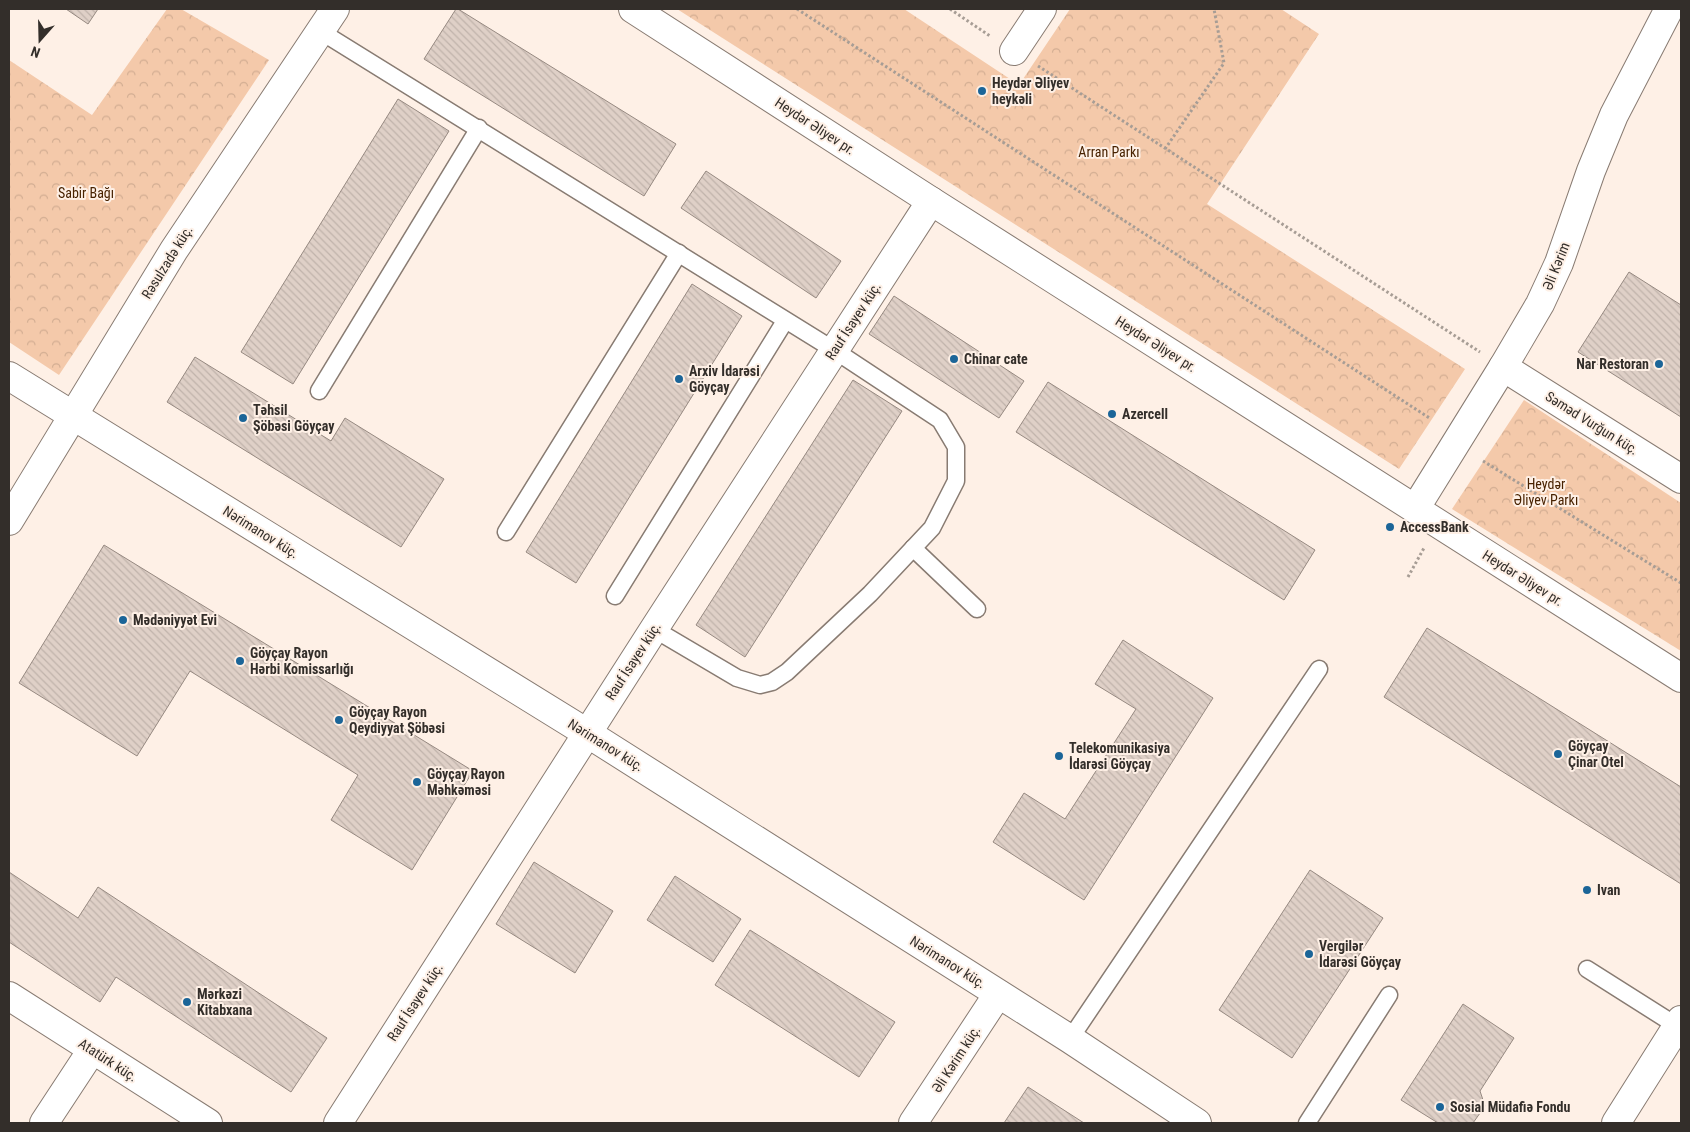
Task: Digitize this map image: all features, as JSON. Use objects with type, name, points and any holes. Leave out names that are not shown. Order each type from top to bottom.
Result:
[{"type":"street","name":"Heydər Əliyev pr.","points":[[633,9],[1681,678]]},
{"type":"street","points":[[1014,52],[1042,9]]},
{"type":"street","name":"Əli Kərim","points":[[1415,509],[1504,367],[1540,304],[1559,263],[1591,170],[1614,115],[1669,9]]},
{"type":"street","name":"Rəsulzadə küç.","points":[[9,521],[174,250],[327,20]]},
{"type":"street","name":"Rauf İsayev küç.","points":[[338,1123],[587,733],[931,201]]},
{"type":"street","name":"Səməd Vurğun küç.","points":[[1504,367],[1681,479]]},
{"type":"street","name":"Nərimanov küç.","points":[[9,376],[587,733],[1070,1039],[1197,1123]]},
{"type":"street","name":"Əli Kərim küç.","points":[[913,1123],[998,994]]},
{"type":"street","name":"Atatürk küç.","points":[[9,996],[208,1123]]},
{"type":"street","points":[[1616,1123],[1679,1023]]},
{"type":"street","points":[[44,1123],[92,1050]]},
{"type":"lane","points":[[327,20],[479,128],[834,350],[940,420],[956,447],[956,481],[932,528],[870,594],[787,672],[772,682],[760,685],[737,678],[654,629]]},
{"type":"lane","points":[[319,391],[479,128]]},
{"type":"lane","points":[[506,532],[679,253]]},
{"type":"lane","points":[[615,596],[785,320]]},
{"type":"lane","points":[[913,548],[977,609]]},
{"type":"lane","points":[[1070,1039],[1320,669]]},
{"type":"lane","points":[[1587,969],[1679,1023]]},
{"type":"lane","points":[[1307,1123],[1389,995]]},
{"type":"path","points":[[797,9],[1431,419]]},
{"type":"path","points":[[950,9],[1504,367]]},
{"type":"path","points":[[1165,149],[1224,62],[1214,9]]},
{"type":"path","points":[[1483,461],[1681,583]]},
{"type":"green space","name":"Sabir Bağı","points":[[167,9],[181,9],[269,60],[59,375],[9,342],[9,60],[92,115]]},
{"type":"green space","name":"Arran Parkı","points":[[677,9],[904,9],[1019,85],[1070,9],[1281,9],[1319,34],[1207,204],[1465,369],[1399,469]]},
{"type":"green space","name":"Heydər Əliyev Parkı","points":[[1524,400],[1681,503],[1681,651],[1452,509]]},
{"type":"building","points":[[66,9],[98,9],[88,24]]},
{"type":"building","points":[[456,9],[676,144],[644,196],[424,59]]},
{"type":"building","points":[[398,99],[449,131],[293,384],[241,352]]},
{"type":"building","points":[[706,171],[841,261],[816,298],[681,208]]},
{"type":"building","points":[[1629,272],[1681,305],[1681,417],[1578,352]]},
{"type":"building","points":[[692,284],[742,316],[576,583],[526,552]]},
{"type":"building","points":[[894,296],[1024,381],[999,418],[869,334]]},
{"type":"building","points":[[195,357],[331,441],[345,418],[444,479],[401,547],[167,402]]},
{"type":"building","points":[[853,380],[902,411],[745,657],[696,625]]},
{"type":"building","points":[[1048,382],[1315,550],[1284,600],[1016,432]]},
{"type":"building","points":[[104,545],[473,771],[412,870],[331,820],[358,775],[190,671],[137,756],[19,683]]},
{"type":"building","points":[[1427,628],[1681,787],[1681,884],[1384,697]]},
{"type":"building","points":[[1123,640],[1213,698],[1084,900],[993,842],[1024,793],[1065,819],[1136,709],[1095,684]]},
{"type":"building","points":[[534,862],[613,911],[575,973],[496,924]]},
{"type":"building","points":[[1310,870],[1383,918],[1292,1058],[1219,1010]]},
{"type":"building","points":[[9,872],[78,918],[98,887],[327,1038],[291,1092],[116,977],[100,1002],[9,942]]},
{"type":"building","points":[[675,876],[741,919],[713,962],[647,920]]},
{"type":"building","points":[[750,930],[895,1022],[859,1077],[715,985]]},
{"type":"building","points":[[1463,1004],[1514,1038],[1480,1091],[1485,1106],[1473,1123],[1438,1123],[1401,1100]]},
{"type":"building","points":[[1028,1087],[1084,1123],[1004,1123]]},
{"type":"place","name":"Heydər Əliyev heykəli","points":[[982,91]]},
{"type":"place","name":"Chinar cate","points":[[954,359]]},
{"type":"place","name":"Nar Restoran","points":[[1659,364]]},
{"type":"place","name":"Arxiv İdarəsi Göyçay","points":[[679,379]]},
{"type":"place","name":"Azercell","points":[[1112,414]]},
{"type":"place","name":"Təhsil Şöbəsi Göyçay","points":[[243,418]]},
{"type":"place","name":"AccessBank","points":[[1390,527]]},
{"type":"place","name":"Mədəniyyət Evi","points":[[123,620]]},
{"type":"place","name":"Göyçay Rayon Hərbi Komissarlığı","points":[[240,661]]},
{"type":"place","name":"Göyçay Rayon Qeydiyyat Şöbəsi","points":[[339,720]]},
{"type":"place","name":"Göyçay Çinar Otel","points":[[1558,754]]},
{"type":"place","name":"Telekomunikasiya İdarəsi Göyçay","points":[[1059,756]]},
{"type":"place","name":"Göyçay Rayon Məhkəməsi","points":[[417,782]]},
{"type":"place","name":"Ivan","points":[[1587,890]]},
{"type":"place","name":"Vergilər İdarəsi Göyçay","points":[[1309,954]]},
{"type":"place","name":"Mərkəzi Kitabxana","points":[[187,1002]]},
{"type":"place","name":"Sosial Müdafiə Fondu","points":[[1440,1107]]}]
